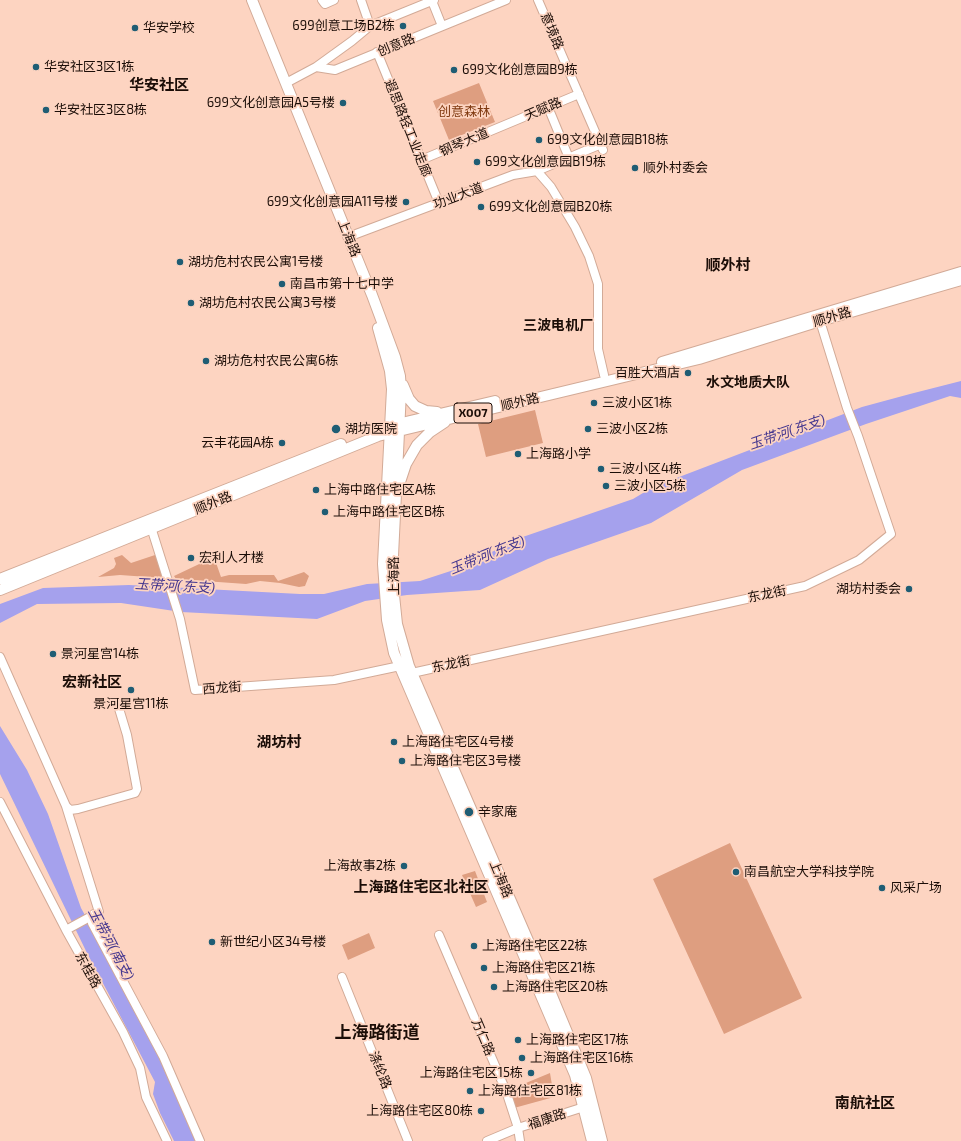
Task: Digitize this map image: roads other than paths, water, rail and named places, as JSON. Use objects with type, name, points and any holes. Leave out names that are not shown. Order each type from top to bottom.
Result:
[{"type":"main road","name":"上海路","points":[[245,0],[373,312],[390,371],[395,428],[396,492],[388,578],[394,653],[575,1076],[592,1141]]},
{"type":"main road","name":"上海路","points":[[252,0],[396,357],[401,391],[395,428],[383,564],[388,578]]},
{"type":"main road","name":"顺外路","points":[[395,428],[443,413],[664,361],[961,272]]},
{"type":"main road","name":"顺外路","points":[[0,590],[150,524],[368,433],[455,417],[699,359],[820,321],[961,280]]},
{"type":"main road","points":[[400,376],[409,399],[415,406],[426,411],[443,413]]},
{"type":"main road","points":[[396,492],[406,464],[417,445],[436,428],[455,417]]},
{"type":"main road","name":"顺外路","points":[[0,579],[150,524]]},
{"type":"main road","name":"上海路","points":[[392,622],[412,673],[586,1078],[602,1141]]},
{"type":"street","points":[[322,0],[324,4],[334,0]]},
{"type":"street","points":[[361,0],[370,26]]},
{"type":"street","points":[[286,83],[316,67],[370,26],[433,0],[442,26]]},
{"type":"street","name":"创意路","points":[[316,67],[335,70],[506,0]]},
{"type":"street","name":"意境路","points":[[538,0],[602,147]]},
{"type":"street","name":"遐思路轻工业走廊","points":[[378,52],[439,203]]},
{"type":"street","name":"天赋路","points":[[507,124],[579,94]]},
{"type":"street","points":[[548,107],[569,158]]},
{"type":"street","name":"钢琴大道","points":[[421,160],[507,124]]},
{"type":"street","name":"功业大道","points":[[348,237],[513,175],[537,171],[602,147],[611,140]]},
{"type":"street","points":[[537,171],[551,187],[575,227],[589,256],[598,284],[598,350],[604,375]]},
{"type":"street","name":"东龙街","points":[[412,673],[805,586],[859,560],[891,534],[847,408],[820,321]]},
{"type":"street","name":"西龙街","points":[[150,524],[180,619],[195,690],[334,680],[400,666]]},
{"type":"street","points":[[0,657],[66,806],[99,912],[68,929]]},
{"type":"street","points":[[66,806],[70,810],[78,809],[135,793],[136,789],[127,735],[117,702]]},
{"type":"street","name":"东桂路","points":[[0,802],[124,1032],[140,1068],[146,1097],[167,1141]]},
{"type":"street","points":[[94,914],[92,923],[163,1056],[200,1141]]},
{"type":"street","name":"万仁路","points":[[439,935],[506,1091],[518,1128],[520,1141]]},
{"type":"street","name":"涤纶路","points":[[342,977],[408,1141]]},
{"type":"street","name":"福康路","points":[[487,1141],[518,1128],[584,1107]]},
{"type":"water","name":"玉带河(东支)","points":[[961,381],[961,398],[950,396],[866,424],[742,470],[651,523],[548,559],[480,590],[407,595],[365,601],[317,619],[181,612],[121,603],[37,604],[0,623],[0,604],[43,588],[129,585],[324,594],[367,584],[420,581],[466,566],[514,540],[633,499],[653,487],[862,407]]},
{"type":"water","points":[[0,726],[27,770],[48,814],[81,908],[155,1041],[196,1141],[174,1141],[160,1113],[153,1094],[155,1082],[86,951],[0,774]]},
{"type":"place","name":"699创意工场B2栋","points":[[403,26]]},
{"type":"place","name":"华安学校","points":[[135,28]]},
{"type":"place","name":"华安社区3区1栋","points":[[36,67]]},
{"type":"place","name":"699文化创意园B9栋","points":[[454,70]]},
{"type":"place","name":"699文化创意园A5号楼","points":[[343,103]]},
{"type":"place","name":"华安社区3区8栋","points":[[46,110]]},
{"type":"place","name":"699文化创意园B18栋","points":[[539,140]]},
{"type":"place","name":"699文化创意园B19栋","points":[[477,162]]},
{"type":"place","name":"顺外村委会","points":[[635,168]]},
{"type":"place","name":"699文化创意园A11号楼","points":[[406,202]]},
{"type":"place","name":"699文化创意园B20栋","points":[[481,207]]},
{"type":"place","name":"湖坊危村农民公寓1号楼","points":[[180,262]]},
{"type":"place","name":"南昌市第十七中学","points":[[282,284]]},
{"type":"place","name":"湖坊危村农民公寓3号楼","points":[[191,303]]},
{"type":"place","name":"湖坊危村农民公寓6栋","points":[[206,361]]},
{"type":"place","name":"百胜大酒店","points":[[688,373]]},
{"type":"place","name":"三波小区1栋","points":[[594,403]]},
{"type":"place","name":"湖坊医院","points":[[336,429]]},
{"type":"place","name":"三波小区2栋","points":[[588,429]]},
{"type":"place","name":"云丰花园A栋","points":[[282,443]]},
{"type":"place","name":"上海路小学","points":[[518,454]]},
{"type":"place","name":"三波小区4栋","points":[[601,469]]},
{"type":"place","name":"三波小区5栋","points":[[606,486]]},
{"type":"place","name":"上海中路住宅区A栋","points":[[316,490]]},
{"type":"place","name":"上海中路住宅区B栋","points":[[325,512]]},
{"type":"place","name":"宏利人才楼","points":[[191,558]]},
{"type":"place","name":"湖坊村委会","points":[[909,589]]},
{"type":"place","name":"景河星宫14栋","points":[[53,654]]},
{"type":"place","name":"景河星宫11栋","points":[[131,690]]},
{"type":"place","name":"上海路住宅区4号楼","points":[[394,742]]},
{"type":"place","name":"上海路住宅区3号楼","points":[[402,761]]},
{"type":"place","name":"辛家庵","points":[[469,812]]},
{"type":"place","name":"上海故事2栋","points":[[404,866]]},
{"type":"place","name":"南昌航空大学科技学院","points":[[736,872]]},
{"type":"place","name":"风采广场","points":[[882,888]]},
{"type":"place","name":"新世纪小区34号楼","points":[[212,942]]},
{"type":"place","name":"上海路住宅区22栋","points":[[474,946]]},
{"type":"place","name":"上海路住宅区21栋","points":[[484,968]]},
{"type":"place","name":"上海路住宅区20栋","points":[[494,987]]},
{"type":"place","name":"上海路住宅区17栋","points":[[518,1040]]},
{"type":"place","name":"上海路住宅区16栋","points":[[522,1058]]},
{"type":"place","name":"上海路住宅区15栋","points":[[531,1073]]},
{"type":"place","name":"上海路住宅区81栋","points":[[470,1091]]},
{"type":"place","name":"上海路住宅区80栋","points":[[481,1111]]},
{"type":"district","name":"华安社区","points":[[159,85]]},
{"type":"district","name":"顺外村","points":[[728,265]]},
{"type":"district","name":"三波电机厂","points":[[558,325]]},
{"type":"district","name":"水文地质大队","points":[[748,382]]},
{"type":"district","name":"宏新社区","points":[[92,682]]},
{"type":"district","name":"湖坊村","points":[[279,742]]},
{"type":"district","name":"上海路住宅区北社区","points":[[421,887]]},
{"type":"district","name":"上海路街道","points":[[377,1032]]},
{"type":"district","name":"南航社区","points":[[865,1103]]},
{"type":"park label","name":"创意森林","points":[[464,112]]},
{"type":"water label","name":"玉带河(南支)","points":[[111,944]]}]
